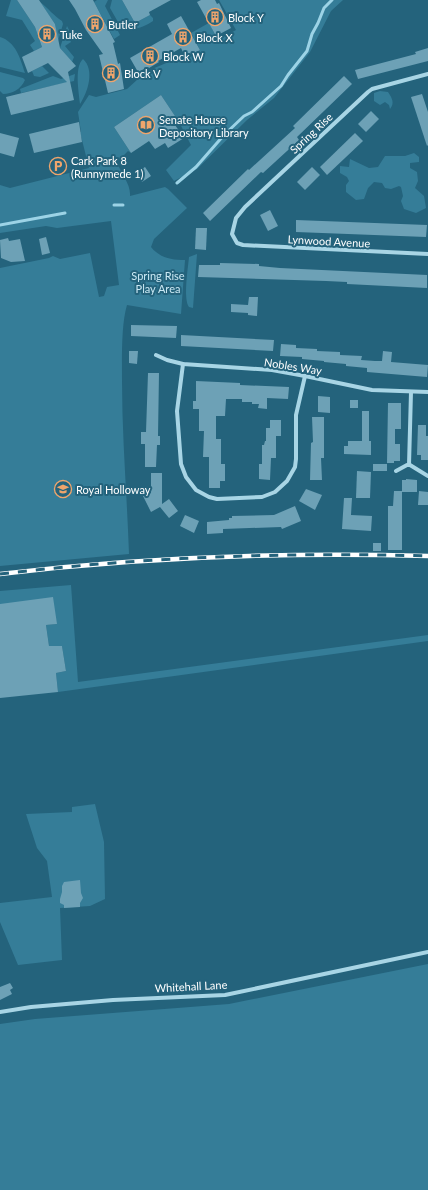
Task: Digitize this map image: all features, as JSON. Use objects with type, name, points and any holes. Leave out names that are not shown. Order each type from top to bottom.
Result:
[{"type":"street","name":"Spring Rise","points":[[233,237],[232,234],[234,224],[239,214],[368,92],[372,89],[428,74]]},
{"type":"street","name":"Lynwood Avenue","points":[[233,237],[237,243],[243,245],[428,254]]},
{"type":"street","name":"Nobles Way","points":[[156,355],[167,360],[183,364],[272,370],[372,390],[428,392]]},
{"type":"street","points":[[183,364],[177,411],[181,464],[186,477],[196,490],[209,497],[217,499],[262,497],[275,492],[287,481],[295,467],[296,415],[305,376]]},
{"type":"street","points":[[409,465],[411,392]]},
{"type":"street","points":[[396,471],[409,465],[428,476]]},
{"type":"street","name":"Whitehall Lane","points":[[0,1012],[31,1007],[113,1000],[225,995],[428,952]]},
{"type":"green space","points":[[11,0],[17,0],[35,27],[42,47],[34,51],[30,45],[35,41],[22,20],[6,16]]},
{"type":"green space","points":[[97,0],[108,0],[105,6],[120,35],[114,39],[94,2]]},
{"type":"green space","points":[[112,0],[122,0],[135,23],[150,15],[153,18],[153,21],[137,28],[132,29],[129,25],[122,29],[110,8]]},
{"type":"green space","name":"Spring Rise Play Area","points":[[219,0],[343,0],[331,11],[310,52],[274,98],[247,120],[197,169],[174,181],[166,170],[191,145],[179,122],[161,95],[114,127],[131,153],[128,151],[117,162],[129,187],[130,196],[165,187],[187,208],[154,239],[151,247],[158,254],[166,258],[185,260],[181,314],[127,305],[125,313],[122,342],[122,402],[129,554],[0,566],[0,268],[53,256],[60,259],[90,253],[99,297],[104,296],[107,287],[119,285],[111,221],[57,228],[46,226],[0,233],[0,185],[10,188],[89,168],[80,132],[78,112],[89,95],[96,97],[127,89],[152,69],[171,61],[177,55],[186,58],[200,50],[191,33],[209,23],[218,40],[236,30]]},
{"type":"green space","points":[[40,2],[62,21],[63,24],[58,41],[55,24]]},
{"type":"green space","points":[[67,26],[69,30],[67,34],[71,42],[65,46],[74,57],[72,62],[60,48]]},
{"type":"green space","points":[[0,37],[10,43],[17,51],[25,73],[0,67]]},
{"type":"green space","points":[[83,59],[89,69],[89,81],[86,93],[80,104],[78,74],[80,63]]},
{"type":"green space","points":[[42,66],[49,73],[40,77],[34,76],[32,71]]},
{"type":"green space","points":[[0,72],[23,78],[25,80],[16,90],[3,94],[0,91]]},
{"type":"green space","points":[[75,74],[74,81],[21,93],[20,89],[53,76],[61,79]]},
{"type":"green space","points":[[380,91],[388,92],[391,96],[393,103],[390,109],[389,105],[385,102],[380,105],[374,101],[374,93]]},
{"type":"green space","points":[[414,153],[419,157],[419,162],[410,163],[410,168],[417,172],[418,181],[415,188],[424,196],[426,208],[416,213],[404,209],[401,201],[403,196],[401,187],[399,186],[391,189],[385,188],[382,183],[374,182],[368,188],[364,199],[356,200],[346,192],[346,185],[349,181],[347,177],[340,173],[340,166],[349,167],[350,159],[369,168],[378,167],[385,156],[405,156]]},
{"type":"green space","points":[[197,254],[193,308],[189,307],[187,303],[186,283],[189,257]]},
{"type":"green space","points":[[71,585],[78,682],[428,635],[428,641],[58,692],[56,673],[66,671],[62,646],[49,646],[46,625],[57,624],[0,604],[0,591]]},
{"type":"green space","points":[[95,804],[104,842],[105,899],[90,906],[60,908],[62,960],[18,965],[0,922],[0,903],[52,897],[47,861],[37,848],[26,814],[72,812],[72,807]]},
{"type":"green space","points":[[428,964],[428,1190],[0,1190],[0,1024],[35,1019],[229,1004]]},
{"type":"building","points":[[17,0],[39,0],[55,24],[60,48],[76,66],[68,72],[74,100],[11,115],[6,97],[67,82],[48,63],[28,73],[22,57],[42,47],[35,27]]},
{"type":"building","points":[[69,0],[93,0],[115,42],[113,43],[118,64],[120,63],[124,89],[108,93],[99,55],[103,54],[86,30]]},
{"type":"building","points":[[122,0],[171,0],[149,12],[150,15],[135,23]]},
{"type":"building","name":"Block Y","points":[[201,0],[215,0],[217,4],[219,3],[231,28],[216,36],[197,2]]},
{"type":"building","points":[[181,16],[200,50],[186,58],[181,48],[149,68],[148,67],[138,72],[130,58],[172,34],[167,24]]},
{"type":"building","points":[[428,48],[428,61],[358,79],[355,70],[416,54],[415,52]]},
{"type":"building","points":[[344,76],[352,84],[297,137],[299,140],[263,173],[261,172],[210,221],[203,213],[248,169],[249,170],[295,128],[293,126]]},
{"type":"building","points":[[422,94],[428,112],[427,146],[411,97]]},
{"type":"building","name":"Senate House Depository Library","points":[[161,95],[179,122],[175,125],[184,138],[168,148],[165,143],[155,149],[149,141],[131,153],[114,127]]},
{"type":"building","points":[[371,111],[379,119],[366,132],[358,124]]},
{"type":"building","points":[[79,122],[82,142],[34,153],[29,134]]},
{"type":"building","points":[[0,133],[19,138],[14,157],[0,153]]},
{"type":"building","points":[[355,133],[363,141],[327,175],[320,167]]},
{"type":"building","points":[[145,167],[151,176],[142,182],[136,173]]},
{"type":"building","points":[[312,167],[320,175],[305,190],[297,182]]},
{"type":"building","points":[[270,210],[278,226],[268,231],[260,215]]},
{"type":"building","points":[[296,220],[427,225],[426,237],[296,232]]},
{"type":"building","points":[[196,228],[207,228],[206,250],[195,249]]},
{"type":"building","points":[[46,237],[50,253],[42,255],[39,239]]},
{"type":"building","points":[[8,238],[9,241],[20,239],[25,261],[11,262],[1,258],[0,240]]},
{"type":"building","points":[[220,263],[259,264],[259,266],[280,268],[427,275],[427,288],[347,284],[347,282],[198,277],[199,265],[220,265]]},
{"type":"building","points":[[249,297],[258,297],[257,316],[248,315],[248,313],[231,312],[231,304],[248,305]]},
{"type":"building","points":[[131,325],[177,326],[176,338],[131,336]]},
{"type":"building","points":[[181,335],[274,340],[273,351],[181,346]]},
{"type":"building","points":[[281,344],[296,345],[296,348],[317,349],[317,351],[340,352],[340,355],[362,356],[361,360],[382,361],[383,351],[392,352],[391,362],[428,365],[427,377],[367,372],[367,368],[346,366],[346,364],[302,359],[302,357],[280,356]]},
{"type":"building","points":[[129,351],[138,351],[137,364],[129,363]]},
{"type":"building","points":[[148,373],[159,373],[158,436],[160,436],[160,445],[157,445],[156,467],[145,467],[145,444],[141,444],[141,432],[146,432]]},
{"type":"building","points":[[196,381],[289,387],[288,399],[267,398],[267,409],[258,408],[259,404],[252,404],[252,402],[242,402],[242,399],[226,399],[225,416],[216,416],[216,439],[221,439],[221,464],[225,464],[225,481],[220,481],[220,488],[209,488],[209,457],[203,457],[204,431],[199,431],[199,409],[193,409],[193,401],[196,401]]},
{"type":"building","points":[[318,396],[330,397],[330,413],[318,412]]},
{"type":"building","points":[[350,400],[358,400],[358,408],[350,408]]},
{"type":"building","points":[[388,403],[401,403],[401,429],[395,429],[395,444],[400,444],[400,461],[394,461],[394,463],[387,463]]},
{"type":"building","points":[[362,411],[369,411],[369,441],[371,441],[371,455],[344,454],[344,446],[348,446],[348,441],[362,441]]},
{"type":"building","points":[[312,417],[324,417],[324,458],[321,458],[322,480],[310,480],[311,443],[313,442]]},
{"type":"building","points":[[270,420],[281,420],[281,436],[276,436],[276,458],[271,458],[270,480],[259,479],[259,464],[262,464],[262,445],[264,445],[266,441],[266,428],[270,428]]},
{"type":"building","points":[[418,425],[426,425],[426,436],[428,436],[428,460],[421,460],[421,455],[417,455]]},
{"type":"building","points":[[373,464],[387,464],[387,471],[373,471]]},
{"type":"building","points":[[357,471],[371,472],[370,498],[356,498]]},
{"type":"building","points":[[151,473],[162,473],[162,504],[169,499],[178,511],[169,518],[160,507],[151,512],[143,496],[151,493]]},
{"type":"building","points":[[402,480],[417,480],[417,492],[402,492]]},
{"type":"building","points":[[306,489],[322,495],[315,510],[299,501]]},
{"type":"building","points":[[394,491],[402,491],[402,550],[388,550],[388,506],[393,506]]},
{"type":"building","points":[[419,491],[428,492],[428,505],[418,505]]},
{"type":"building","points":[[344,498],[352,498],[351,515],[372,516],[371,531],[342,529]]},
{"type":"building","points":[[295,506],[301,521],[282,529],[281,527],[223,529],[223,533],[207,534],[207,522],[229,520],[232,516],[274,515]]},
{"type":"building","points":[[185,515],[199,521],[194,533],[180,526]]},
{"type":"building","points":[[373,543],[381,543],[381,551],[373,551]]},
{"type":"building","points":[[53,597],[57,624],[46,625],[49,646],[62,646],[66,671],[56,673],[58,692],[0,698],[0,604]]},
{"type":"building","points":[[80,880],[83,898],[80,903],[80,907],[64,908],[64,905],[60,903],[60,899],[64,882]]},
{"type":"building","points":[[10,983],[13,988],[10,990],[12,994],[0,1000],[0,987]]},
{"type":"waterway","points":[[177,183],[196,167],[224,135],[244,116],[252,112],[281,86],[307,51],[312,34],[324,8],[332,0]]},
{"type":"waterway","points":[[114,205],[123,205]]},
{"type":"waterway","points":[[0,225],[65,213]]},
{"type":"railway","points":[[0,574],[107,563],[214,557],[267,555],[428,556]]},
{"type":"place","name":"Block Y","points":[[215,17]]},
{"type":"place","name":"Butler","points":[[95,24]]},
{"type":"place","name":"Tuke","points":[[47,34]]},
{"type":"place","name":"Block X","points":[[183,37]]},
{"type":"place","name":"Block W","points":[[150,56]]},
{"type":"place","name":"Block V","points":[[111,73]]},
{"type":"place","name":"Senate House Depository Library","points":[[146,125]]},
{"type":"place","name":"Cark Park 8 (Runnymede 1)","points":[[58,166]]},
{"type":"place","name":"Royal Holloway","points":[[63,489]]}]
